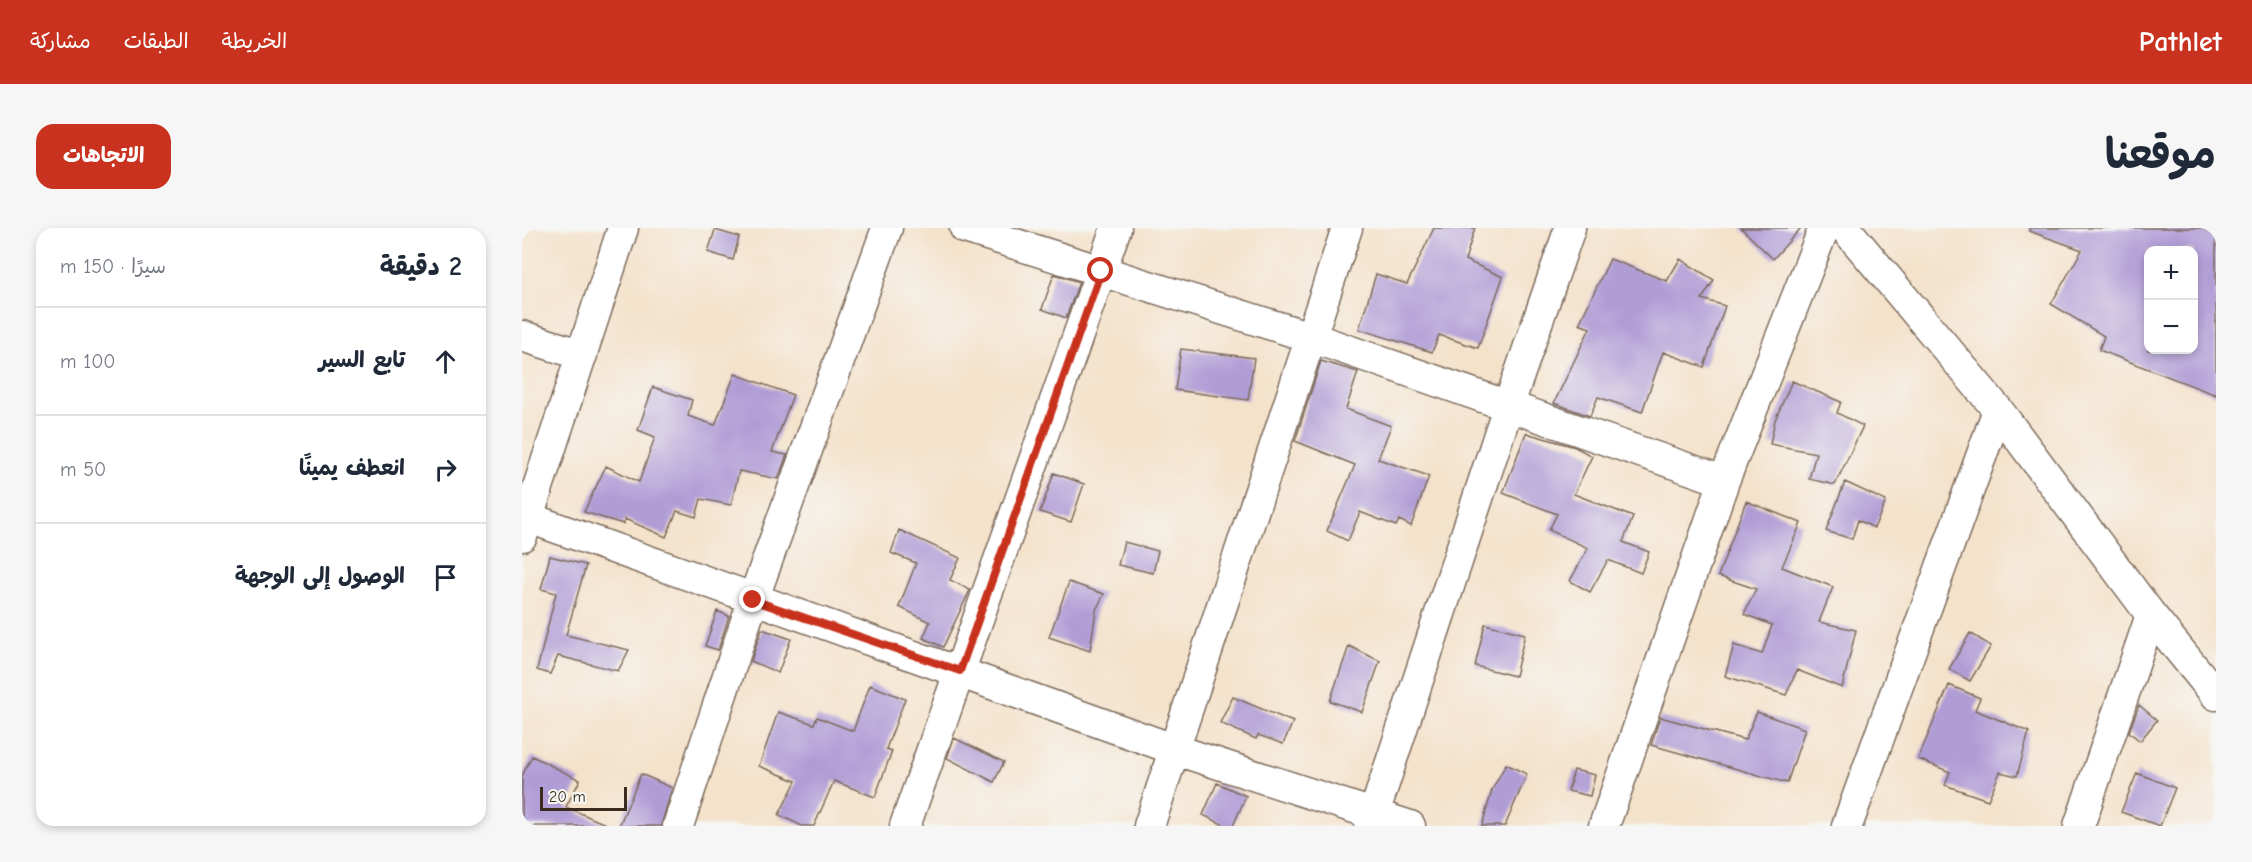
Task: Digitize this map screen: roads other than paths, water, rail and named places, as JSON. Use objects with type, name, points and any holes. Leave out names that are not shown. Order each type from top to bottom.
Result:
[{"type":"street","points":[[623,228],[525,527],[753,600],[960,671],[1372,820],[1410,826]]},
{"type":"street","points":[[678,826],[753,600],[887,228]]},
{"type":"street","points":[[965,228],[1310,337],[1724,481]]},
{"type":"street","points":[[905,826],[1116,228]]},
{"type":"street","points":[[1149,826],[1347,228]]},
{"type":"street","points":[[1372,820],[1508,407],[1570,228]]},
{"type":"street","points":[[1608,825],[1724,481],[1824,228]]},
{"type":"street","points":[[1845,228],[1998,410],[2151,615],[2216,695]]},
{"type":"street","points":[[522,336],[582,355]]},
{"type":"street","points":[[1847,826],[1998,410]]},
{"type":"street","points":[[2079,826],[2151,615]]}]
